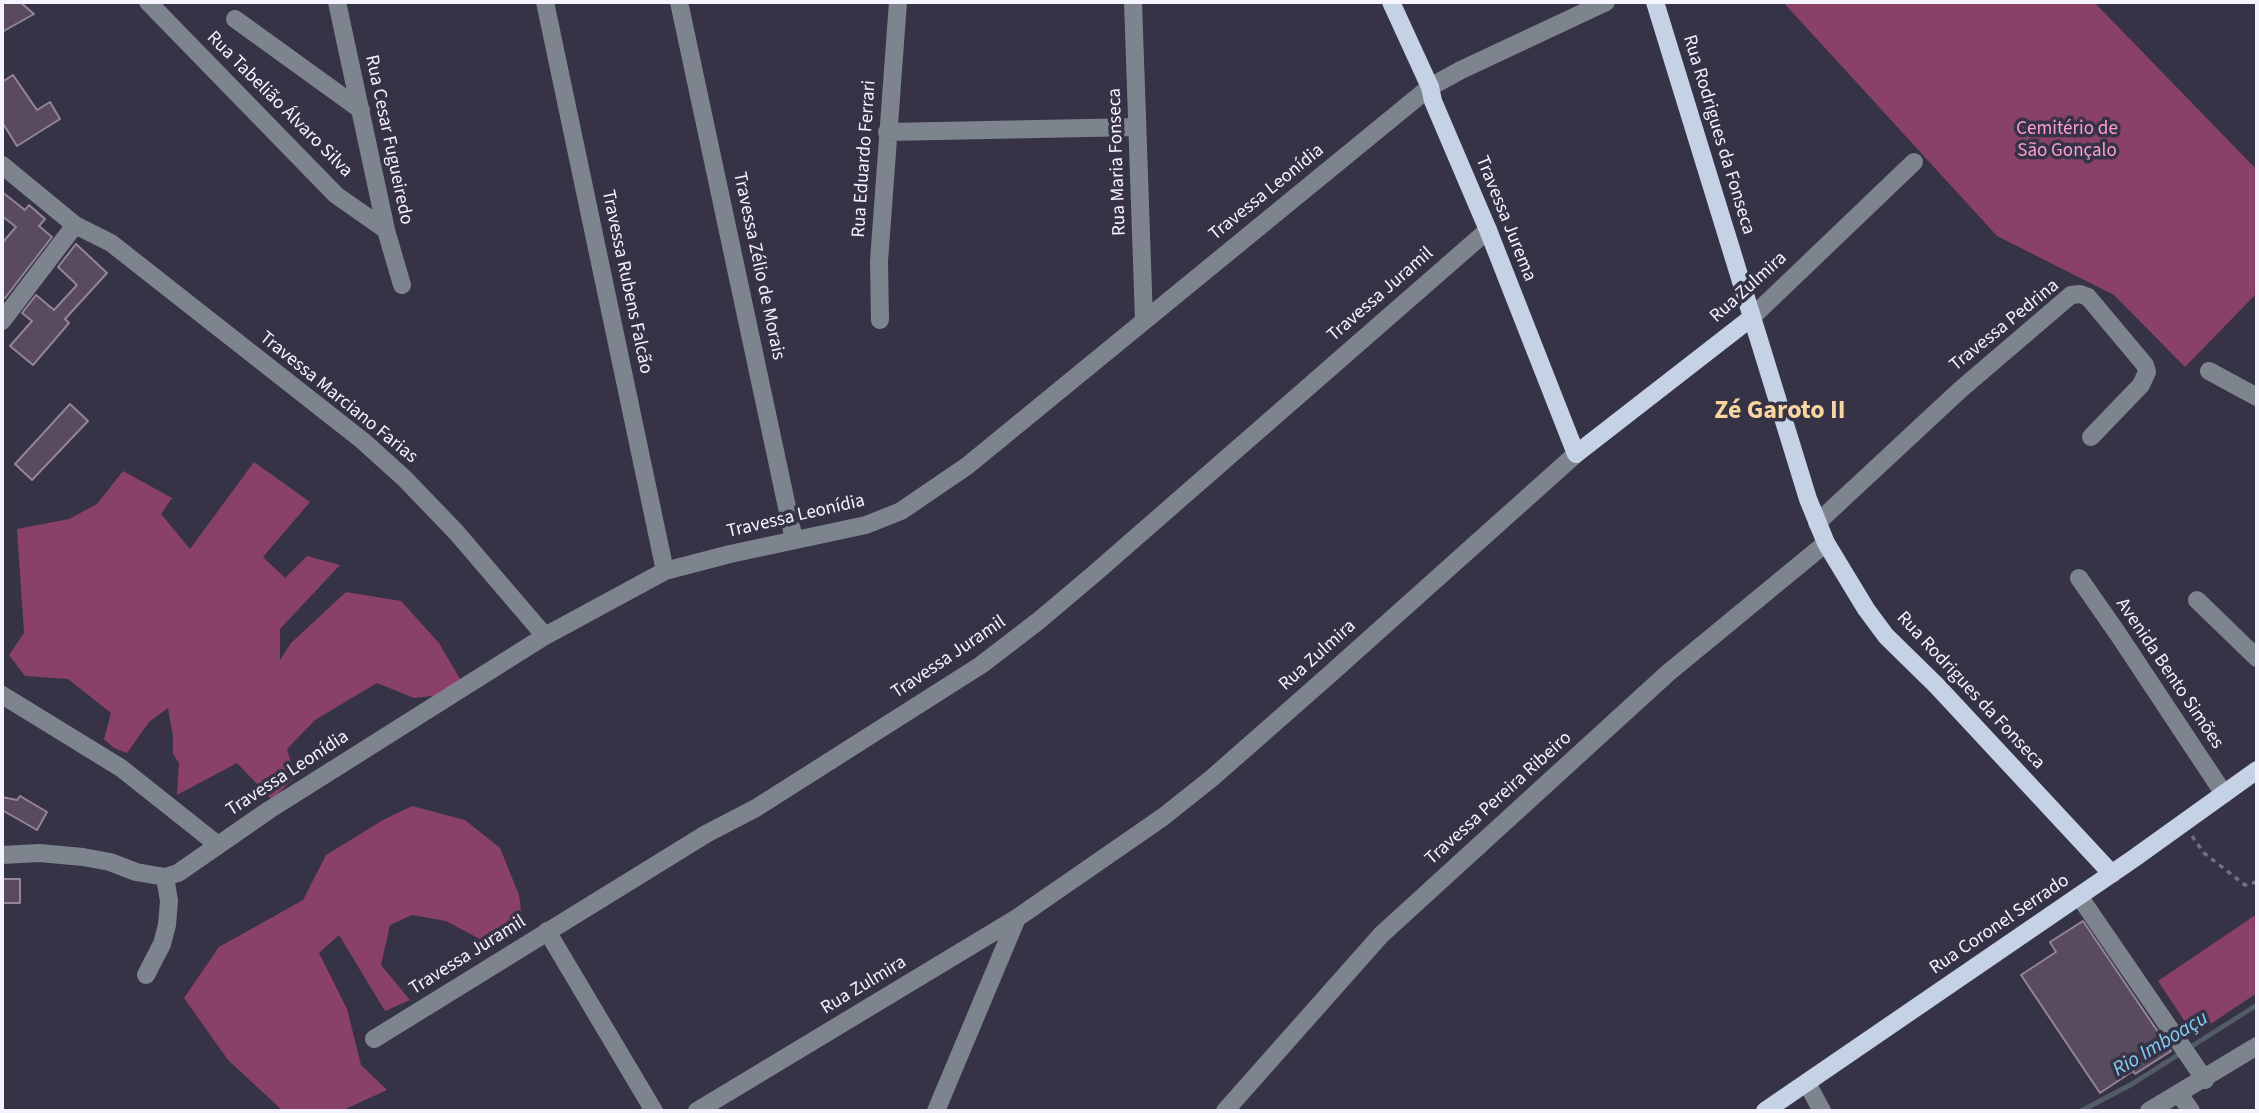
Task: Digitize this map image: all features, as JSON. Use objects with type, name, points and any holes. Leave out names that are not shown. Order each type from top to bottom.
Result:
[{"type":"main road","name":"Travessa Jurema","points":[[1391,2],[1430,88],[1433,102],[1488,230],[1576,454]]},
{"type":"main road","name":"Rua Rodrigues da Fonseca","points":[[1655,2],[1751,318],[1817,523],[1826,543],[1886,636],[1937,686],[2112,874]]},
{"type":"main road","name":"Rua Zulmira","points":[[1576,454],[1751,318]]},
{"type":"main road","name":"Rua Coronel Serrado","points":[[1765,1111],[2112,874],[2257,770]]},
{"type":"street","name":"Rua Tabelião Álvaro Silva","points":[[148,2],[328,186],[386,230]]},
{"type":"street","name":"Rua Cesar Fugueiredo","points":[[337,2],[386,230],[402,285]]},
{"type":"street","name":"Travessa Rubens Falcão","points":[[545,2],[665,571]]},
{"type":"street","name":"Travessa Zélio de Morais","points":[[679,2],[794,540]]},
{"type":"street","name":"Rua Eduardo Ferrari","points":[[880,320],[879,261],[898,2]]},
{"type":"street","name":"Rua Maria Fonseca","points":[[1133,2],[1144,320]]},
{"type":"street","name":"Travessa Leonídia","points":[[165,877],[178,873],[269,810],[545,636],[665,571],[866,525],[901,510],[967,466],[1430,88],[1461,70],[1606,2]]},
{"type":"street","name":"Rua Tabelião Álvaro Silva","points":[[234,19],[360,110]]},
{"type":"street","points":[[887,132],[1137,127]]},
{"type":"street","name":"Rua Zulmira","points":[[1751,318],[1914,162]]},
{"type":"street","name":"Travessa Marciano Farias","points":[[2,165],[75,225],[111,243],[363,441],[404,478],[456,532],[545,636]]},
{"type":"street","points":[[2,321],[75,225]]},
{"type":"street","name":"Travessa Juramil","points":[[374,1039],[706,834],[756,808],[981,665],[1076,589],[1488,230]]},
{"type":"street","name":"Travessa Pedrina","points":[[1817,523],[1960,390],[2071,295],[2080,294],[2088,297],[2145,365],[2147,372],[2141,385],[2091,438]]},
{"type":"street","points":[[2208,371],[2257,397]]},
{"type":"street","name":"Rua Zulmira","points":[[697,1111],[1017,918],[1163,817],[1212,778],[1576,454]]},
{"type":"street","name":"Travessa Pereira Ribeiro","points":[[1225,1111],[1381,935],[1668,673],[1826,543]]},
{"type":"street","name":"Avenida Bento Simões","points":[[2079,578],[2224,794]]},
{"type":"street","points":[[2197,600],[2257,657]]},
{"type":"street","points":[[2,695],[121,768],[218,845]]},
{"type":"street","points":[[2,856],[39,853],[83,857],[165,877],[169,901],[167,925],[162,944],[146,975]]},
{"type":"street","points":[[2080,896],[2205,1080]]},
{"type":"street","points":[[936,1111],[1017,918]]},
{"type":"street","points":[[547,932],[653,1111]]},
{"type":"street","points":[[2149,1111],[2205,1080],[2257,1046]]},
{"type":"street","points":[[1807,1083],[1822,1111]]},
{"type":"street","points":[[2180,1095],[2191,1111]]},
{"type":"path","points":[[2183,824],[2204,853],[2245,885],[2257,882]]},
{"type":"green space","name":"Cemitério de São Gonçalo","points":[[1783,2],[2094,2],[2257,170],[2257,293],[2185,367],[2114,295],[1997,236]]},
{"type":"green space","points":[[254,462],[310,502],[263,557],[285,578],[307,556],[340,565],[280,629],[280,660],[291,643],[346,592],[401,601],[439,643],[460,679],[441,695],[414,698],[377,683],[315,720],[287,749],[295,777],[272,800],[237,763],[177,795],[179,763],[173,754],[168,708],[149,722],[127,753],[114,748],[104,739],[111,713],[68,679],[25,676],[9,655],[24,633],[17,529],[69,519],[97,504],[123,471],[172,498],[161,514],[190,549]]},
{"type":"green space","points":[[412,806],[465,820],[500,848],[519,895],[522,918],[517,931],[489,944],[446,921],[412,915],[390,925],[381,965],[410,1000],[385,1011],[339,935],[319,953],[347,1009],[361,1065],[387,1090],[341,1111],[283,1111],[228,1060],[184,998],[219,947],[303,900],[326,855],[383,820]]},
{"type":"green space","points":[[2257,914],[2257,993],[2194,1035],[2158,981]]},
{"type":"building","points":[[2,2],[20,2],[34,14],[2,32]]},
{"type":"building","points":[[13,75],[37,110],[50,102],[60,119],[17,146],[2,122],[2,82]]},
{"type":"building","points":[[2,192],[25,210],[29,205],[45,219],[39,226],[52,237],[5,298],[2,296],[2,243],[16,227],[2,216]]},
{"type":"building","points":[[76,244],[107,273],[65,319],[69,323],[33,365],[10,346],[32,321],[22,313],[36,295],[54,310],[77,285],[58,267]]},
{"type":"building","points":[[70,404],[88,421],[32,480],[15,464]]},
{"type":"building","points":[[20,796],[47,812],[37,830],[2,810],[2,797],[17,800]]},
{"type":"building","points":[[2,879],[20,879],[20,903],[2,903]]},
{"type":"building","points":[[2083,921],[2171,1051],[2135,1074],[2133,1071],[2100,1093],[2021,975],[2056,952],[2050,942]]},
{"type":"waterway","name":"Rio Imboaçu","points":[[2081,1111],[2132,1084],[2257,1005]]},
{"type":"district","name":"Zé Garoto II","points":[[1780,412]]}]
